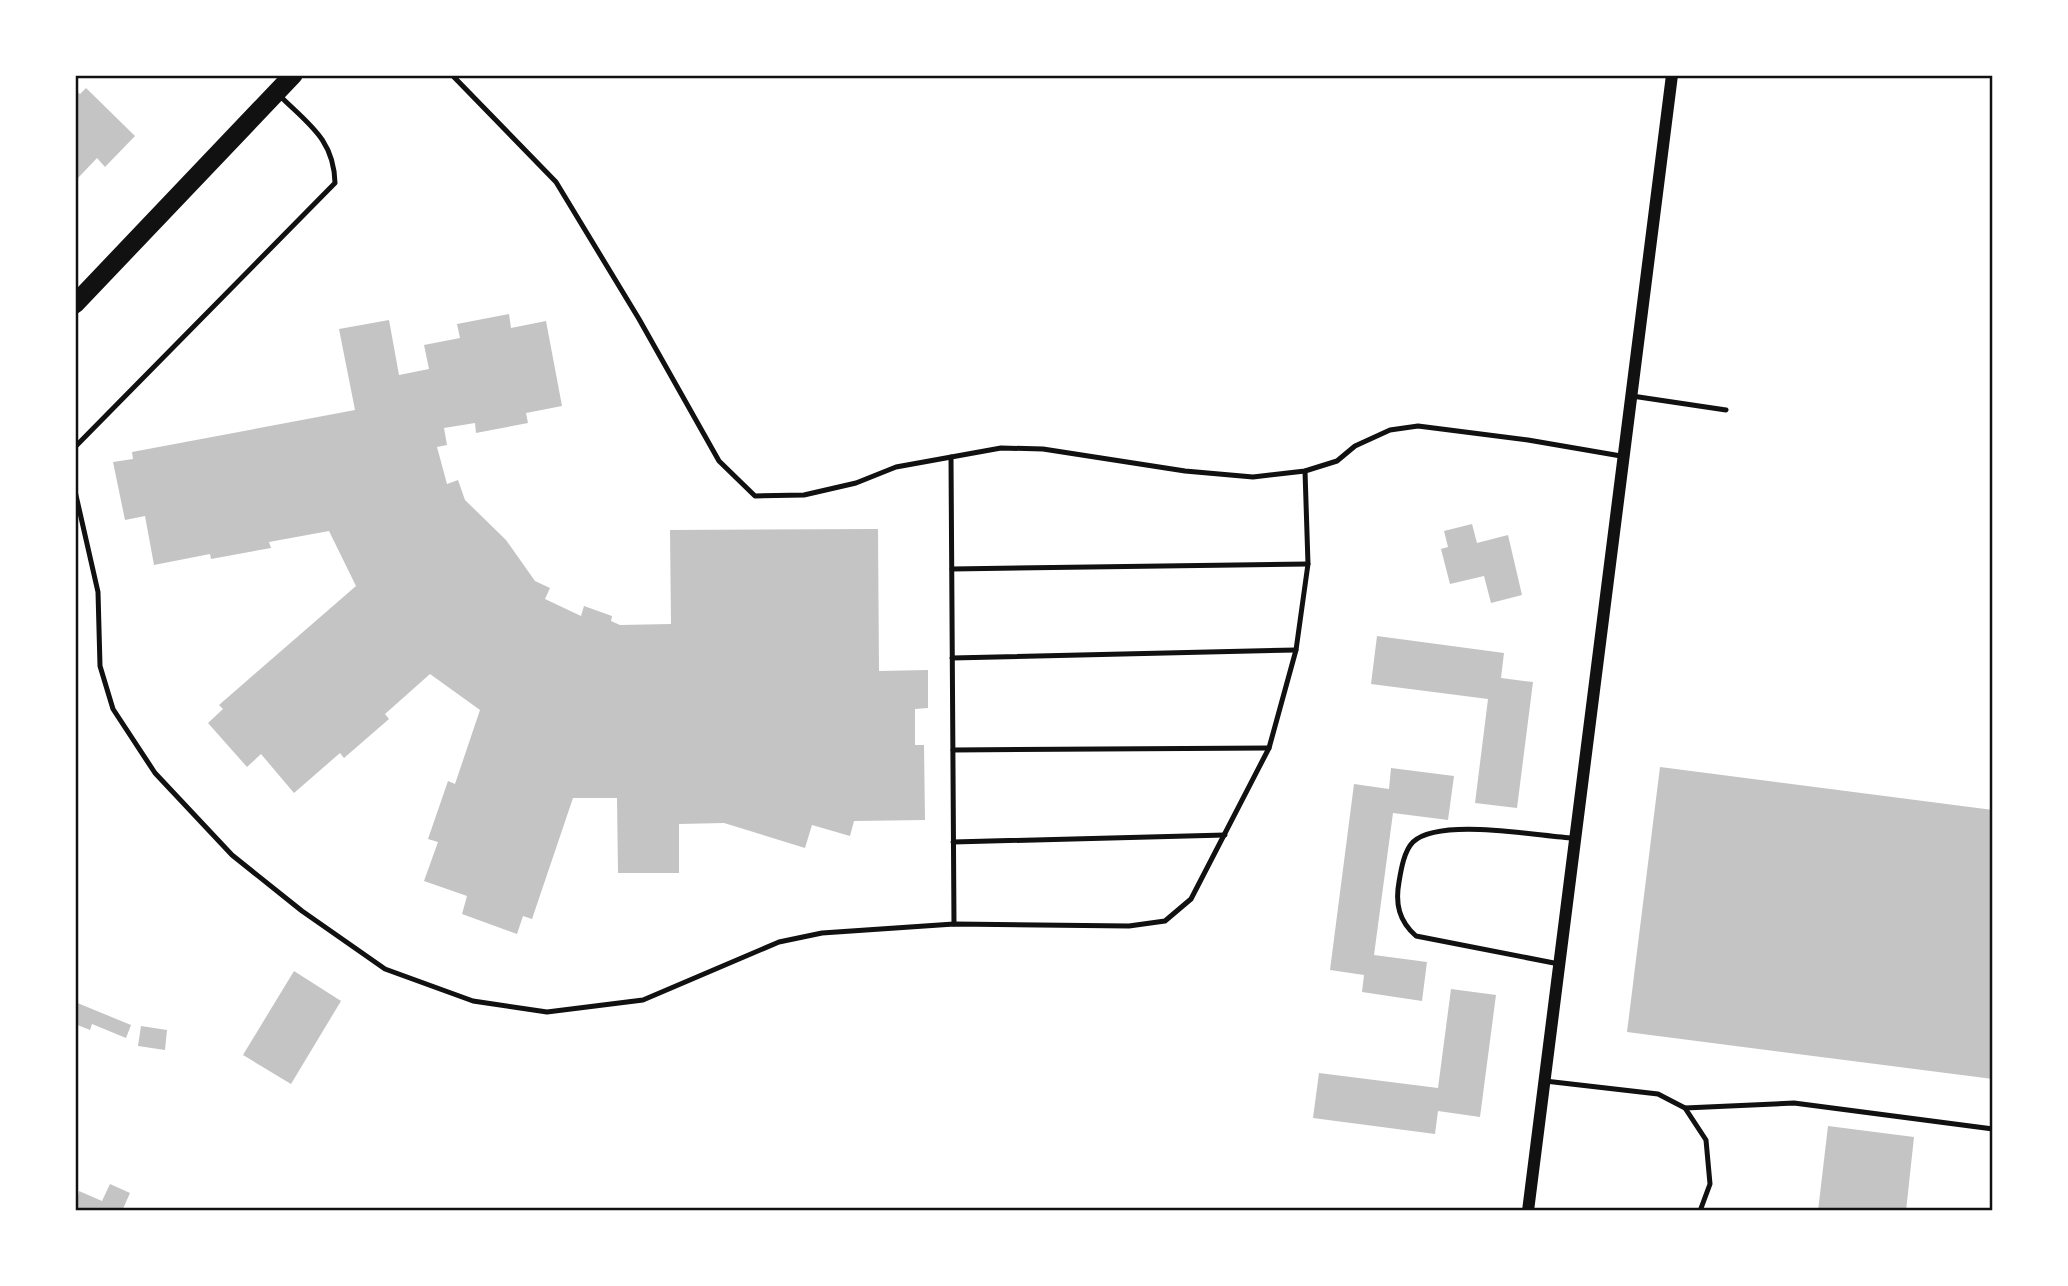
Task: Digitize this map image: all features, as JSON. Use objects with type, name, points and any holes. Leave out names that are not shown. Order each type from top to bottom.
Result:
[{"type":"highway","points":[[75,304],[293,75]]},
{"type":"street","points":[[1528,1211],[1576,839],[1621,456],[1672,75]]},
{"type":"lane","points":[[452,75],[556,182],[639,319],[719,461],[755,496],[804,495],[856,483],[896,467],[1002,449],[1042,449],[1185,471],[1253,477],[1305,471],[1337,461],[1355,446],[1390,430],[1418,426],[1528,440],[1621,456]]},
{"type":"lane","points":[[75,447],[335,183],[335,166],[326,140],[276,93]]},
{"type":"lane","points":[[1630,395],[1726,410]]},
{"type":"lane","points":[[951,457],[954,924]]},
{"type":"lane","points":[[75,491],[99,592],[100,666],[113,709],[155,773],[232,855],[302,911],[385,968],[472,1002],[547,1012],[643,1000],[779,943],[821,933],[954,924],[1129,926],[1166,921],[1191,899],[1269,748],[1296,650],[1308,564],[1305,471]]},
{"type":"lane","points":[[951,569],[1308,564]]},
{"type":"lane","points":[[952,658],[1296,650]]},
{"type":"lane","points":[[953,750],[1269,748]]},
{"type":"lane","points":[[1560,964],[1416,936],[1404,926],[1398,908],[1398,884],[1411,843],[1427,832],[1460,830],[1576,839]]},
{"type":"lane","points":[[953,842],[1225,835]]},
{"type":"lane","points":[[1545,1082],[1658,1094],[1685,1108],[1706,1140],[1710,1184],[1700,1211]]},
{"type":"lane","points":[[1685,1108],[1794,1102],[1993,1129]]},
{"type":"building","points":[[86,88],[135,136],[105,167],[97,158],[78,178],[75,175],[75,90],[80,94]]},
{"type":"building","points":[[509,314],[511,328],[546,321],[562,406],[526,413],[528,423],[476,433],[475,423],[444,428],[447,445],[437,447],[447,484],[458,480],[465,500],[506,540],[535,581],[550,588],[545,599],[581,616],[584,606],[612,616],[611,621],[620,625],[671,624],[670,530],[878,529],[879,671],[928,670],[928,708],[915,709],[915,745],[924,745],[925,820],[854,821],[850,836],[812,825],[805,848],[724,823],[679,824],[679,873],[618,873],[617,798],[573,798],[532,919],[523,916],[517,934],[462,914],[467,896],[424,881],[438,842],[428,839],[448,781],[455,784],[480,710],[430,674],[385,714],[389,719],[344,758],[340,753],[294,793],[261,754],[247,767],[208,723],[223,709],[219,705],[356,586],[329,531],[269,542],[271,548],[211,559],[210,554],[154,565],[145,516],[125,520],[113,462],[133,459],[132,452],[355,410],[339,329],[389,320],[399,375],[429,369],[424,345],[460,338],[457,324]]},
{"type":"building","points":[[1472,524],[1477,543],[1508,535],[1522,595],[1491,603],[1484,576],[1450,584],[1441,549],[1448,547],[1444,531]]},
{"type":"building","points":[[1377,636],[1504,653],[1501,678],[1533,682],[1517,808],[1475,803],[1488,699],[1371,684]]},
{"type":"building","points":[[1660,767],[1993,810],[1993,1079],[1627,1032]]},
{"type":"building","points":[[1391,768],[1454,776],[1448,820],[1393,813],[1374,955],[1427,962],[1422,1001],[1362,992],[1364,975],[1330,970],[1354,784],[1389,789]]},
{"type":"building","points":[[294,971],[341,1001],[291,1084],[243,1055]]},
{"type":"building","points":[[1451,989],[1496,995],[1480,1117],[1438,1111],[1435,1134],[1313,1118],[1319,1073],[1438,1088]]},
{"type":"building","points":[[75,1002],[131,1025],[126,1038],[92,1024],[90,1030],[75,1024]]},
{"type":"building","points":[[141,1026],[167,1030],[165,1050],[138,1046]]},
{"type":"building","points":[[1828,1126],[1914,1137],[1906,1211],[1818,1211]]},
{"type":"building","points":[[110,1184],[130,1193],[122,1211],[75,1211],[79,1191],[102,1201]]}]
